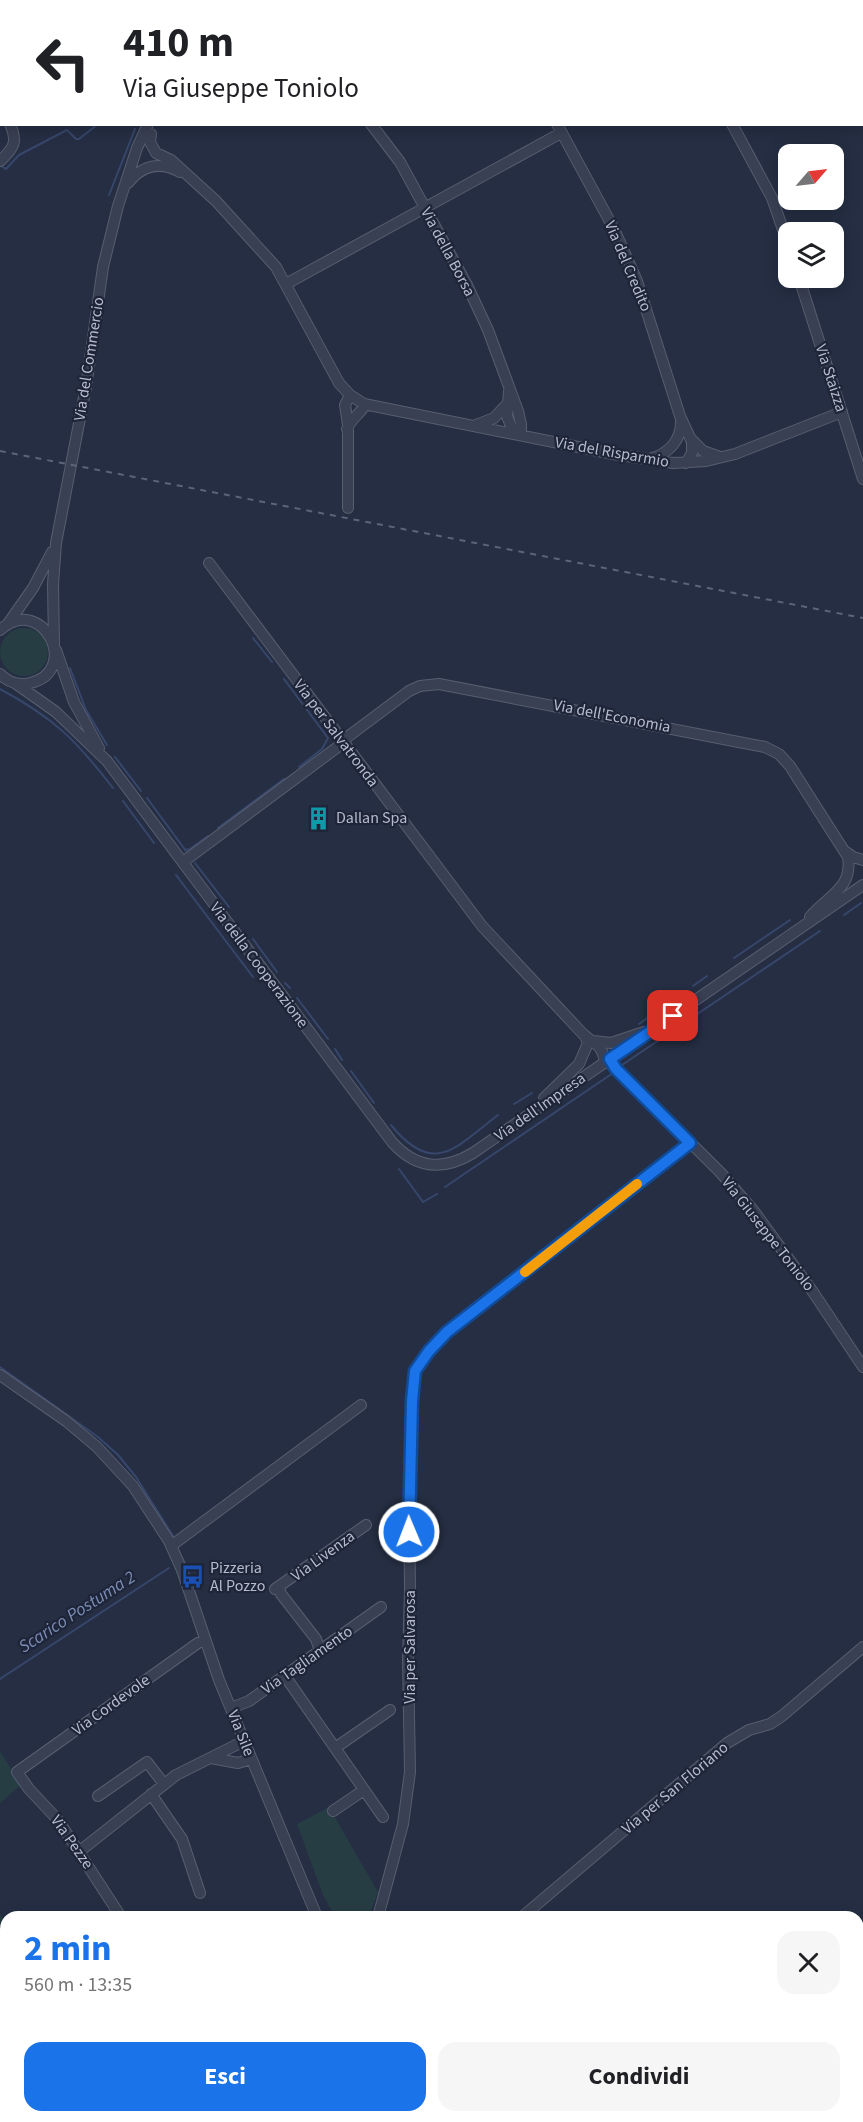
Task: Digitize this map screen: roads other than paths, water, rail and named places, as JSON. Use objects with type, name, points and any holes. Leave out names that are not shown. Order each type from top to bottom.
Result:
[{"type":"street","points":[[0,161],[15,143],[11,126]]},
{"type":"street","name":"Via della Borsa","points":[[373,126],[394,154],[476,303],[519,414],[518,435]]},
{"type":"street","points":[[733,126],[772,198],[780,222]]},
{"type":"street","points":[[286,284],[425,208],[559,129]]},
{"type":"street","name":"Via del Credito","points":[[559,129],[625,253],[642,297],[680,416],[691,439]]},
{"type":"street","points":[[149,130],[150,142],[156,153],[171,160],[226,211],[271,260],[337,379],[350,395],[370,406]]},
{"type":"street","name":"Via del Commercio","points":[[54,646],[52,589],[56,543],[86,387],[103,267],[113,222],[126,182],[149,130]]},
{"type":"street","points":[[126,182],[150,166],[166,166],[185,175]]},
{"type":"street","name":"Via Staizza","points":[[802,288],[863,479]]},
{"type":"street","name":"Via della Borsa","points":[[508,388],[508,422],[518,435]]},
{"type":"street","points":[[348,508],[345,405],[350,395]]},
{"type":"street","points":[[470,426],[482,424],[494,418],[508,402]]},
{"type":"street","points":[[347,429],[352,419],[370,406]]},
{"type":"street","name":"Via del Risparmio","points":[[370,406],[645,459],[686,463],[723,457],[842,412]]},
{"type":"street","name":"Via del Credito","points":[[676,440],[681,426],[680,416]]},
{"type":"street","points":[[691,439],[706,453],[723,457]]},
{"type":"street","points":[[686,463],[692,452],[691,439]]},
{"type":"street","points":[[676,440],[686,463]]},
{"type":"street","points":[[645,459],[665,453],[676,440]]},
{"type":"street","name":"Via del Commercio","points":[[3,627],[33,588],[56,543]]},
{"type":"street","name":"Via per Salvatronda","points":[[208,562],[490,935],[601,1049],[607,1061]]},
{"type":"street","points":[[3,627],[25,620],[38,624],[48,632],[54,646],[53,664],[43,678],[27,684],[6,679]]},
{"type":"street","name":"Via della Cooperazione","points":[[54,646],[78,710],[107,761],[392,1142],[405,1154],[418,1161]]},
{"type":"street","name":"Via della Cooperazione","points":[[6,679],[56,712],[107,761]]},
{"type":"street","name":"Via dell'Economia","points":[[183,862],[409,691],[423,686],[442,684],[771,749],[785,760],[846,852]]},
{"type":"street","points":[[846,852],[863,860]]},
{"type":"street","points":[[802,927],[820,906],[844,885],[849,867],[846,852]]},
{"type":"street","name":"Via dell'Impresa","points":[[418,1161],[438,1165],[461,1159],[863,885]]},
{"type":"street","points":[[533,1112],[540,1102],[579,1064],[589,1039],[611,1043],[656,1028]]},
{"type":"street","name":"Via Giuseppe Toniolo","points":[[607,1061],[720,1172],[753,1210],[813,1292],[863,1367]]},
{"type":"street","name":"Via per Salvarosa","points":[[380,1911],[403,1824],[410,1772],[409,1493],[415,1371],[429,1351],[447,1332],[690,1143]]},
{"type":"street","name":"Via Sile","points":[[0,1375],[66,1421],[103,1452],[134,1486],[171,1546],[182,1570],[231,1708],[314,1911]]},
{"type":"street","points":[[171,1546],[361,1406]]},
{"type":"street","name":"Via Livenza","points":[[320,1651],[316,1639],[277,1588],[366,1525]]},
{"type":"street","name":"Via Tagliamento","points":[[231,1708],[249,1701],[381,1607]]},
{"type":"street","name":"Via Cordevole","points":[[17,1772],[205,1640]]},
{"type":"street","name":"Via per San Floriano","points":[[529,1911],[727,1743],[749,1730],[770,1724],[782,1716],[863,1647]]},
{"type":"street","points":[[285,1676],[383,1817]]},
{"type":"street","points":[[335,1748],[390,1710]]},
{"type":"street","points":[[80,1851],[164,1784],[244,1741]]},
{"type":"street","points":[[211,1758],[238,1763],[251,1759]]},
{"type":"street","points":[[98,1796],[147,1762],[164,1784]]},
{"type":"street","name":"Via Pezze","points":[[17,1772],[29,1789],[58,1820],[117,1911]]},
{"type":"street","points":[[333,1811],[363,1790]]},
{"type":"street","points":[[151,1794],[182,1839],[200,1893]]},
{"type":"waterway","points":[[1,166],[6,169],[19,155],[67,130],[79,139],[95,126]]},
{"type":"waterway","points":[[109,195],[135,129]]},
{"type":"waterway","points":[[253,638],[272,662]]},
{"type":"waterway","points":[[70,668],[86,710],[107,745]]},
{"type":"waterway","points":[[284,679],[328,738],[322,749],[299,767]]},
{"type":"waterway","points":[[0,689],[35,710],[63,731],[113,788]]},
{"type":"waterway","points":[[115,757],[141,791]]},
{"type":"waterway","points":[[218,828],[284,779]]},
{"type":"waterway","points":[[147,798],[186,851]]},
{"type":"waterway","points":[[123,801],[154,843]]},
{"type":"waterway","points":[[185,850],[208,836]]},
{"type":"waterway","points":[[195,863],[229,907]]},
{"type":"waterway","points":[[176,875],[253,977]]},
{"type":"waterway","points":[[844,915],[861,903]]},
{"type":"waterway","points":[[734,958],[790,920]]},
{"type":"waterway","points":[[622,1065],[820,931]]},
{"type":"waterway","points":[[253,939],[277,972]]},
{"type":"waterway","points":[[693,986],[707,976]]},
{"type":"waterway","points":[[285,983],[290,988]]},
{"type":"waterway","points":[[297,998],[328,1039]]},
{"type":"waterway","points":[[639,1024],[671,1001]]},
{"type":"waterway","points":[[335,1049],[342,1060]]},
{"type":"waterway","points":[[351,1071],[374,1103]]},
{"type":"waterway","points":[[445,1187],[613,1073]]},
{"type":"waterway","points":[[514,1104],[532,1093]]},
{"type":"waterway","points":[[391,1125],[406,1141],[420,1150],[433,1154],[445,1152],[457,1146],[498,1115]]},
{"type":"waterway","points":[[399,1169],[423,1202],[437,1194]]},
{"type":"waterway","name":"Scarico Postuma 2","points":[[0,1367],[98,1437],[118,1455],[136,1477],[173,1536]]},
{"type":"waterway","name":"Scarico Postuma 2","points":[[0,1679],[169,1568]]},
{"type":"railway","points":[[0,451],[863,618]]},
{"type":"place","name":"Dallan Spa","points":[[318,818]]},
{"type":"place","name":"Pizzeria Al Pozzo","points":[[192,1577]]}]
